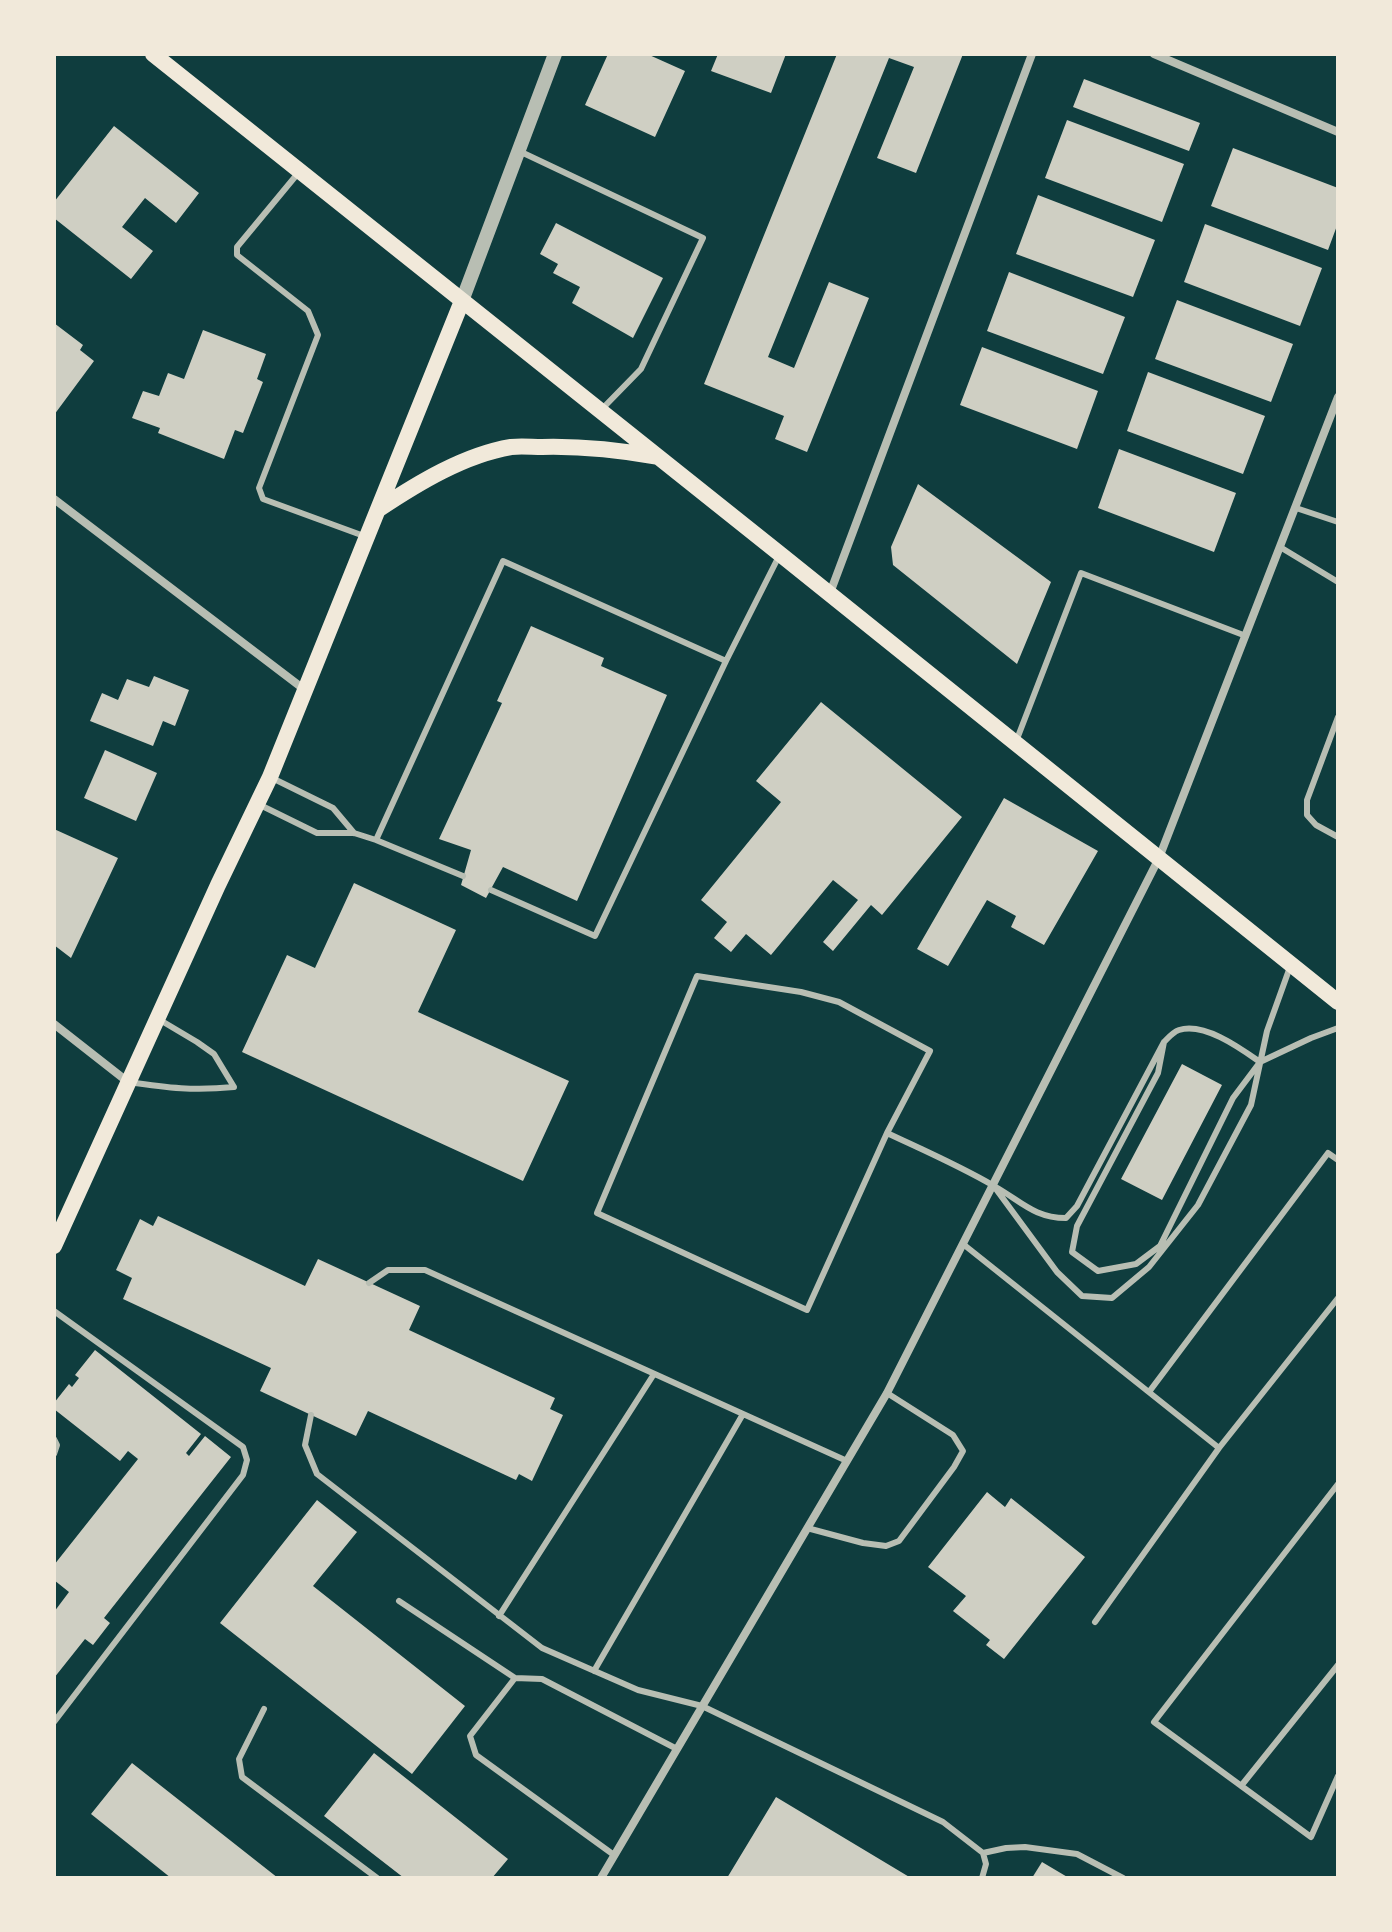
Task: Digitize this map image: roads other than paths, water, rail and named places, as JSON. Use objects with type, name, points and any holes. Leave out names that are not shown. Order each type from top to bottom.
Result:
[{"type":"main road","points":[[153,54],[1338,1002]]},
{"type":"main road","points":[[54,1246],[270,777],[462,301]]},
{"type":"main road","points":[[379,509],[411,488],[464,461],[512,447],[576,446],[659,458]]},
{"type":"street","points":[[462,301],[555,54]]},
{"type":"street","points":[[829,593],[1032,54]]},
{"type":"street","points":[[1154,54],[1338,132]]},
{"type":"street","points":[[601,1878],[887,1393],[1159,858],[1338,397]]},
{"type":"street","points":[[54,499],[305,691]]},
{"type":"street","points":[[54,1024],[129,1082]]},
{"type":"lane","points":[[519,151],[703,238],[641,369],[600,411]]},
{"type":"lane","points":[[300,171],[237,247],[237,255],[308,311],[318,335],[259,488],[263,499],[367,538]]},
{"type":"lane","points":[[1296,508],[1338,522]]},
{"type":"lane","points":[[1280,547],[1338,582]]},
{"type":"lane","points":[[491,890],[595,936],[780,554]]},
{"type":"lane","points":[[376,840],[503,561],[726,661]]},
{"type":"lane","points":[[1015,743],[1081,573],[1246,636]]},
{"type":"lane","points":[[1338,717],[1307,800],[1307,815],[1316,825],[1338,837]]},
{"type":"lane","points":[[270,777],[333,808],[354,833]]},
{"type":"lane","points":[[258,804],[317,833],[354,833],[463,876]]},
{"type":"lane","points":[[993,1185],[1057,1272],[1082,1296],[1112,1298],[1149,1267],[1198,1205],[1251,1105],[1267,1031],[1291,964]]},
{"type":"lane","points":[[697,976],[801,992],[839,1002],[930,1051],[887,1133],[807,1310],[597,1213],[697,976]]},
{"type":"lane","points":[[129,1082],[174,1089],[234,1087],[214,1054],[157,1019]]},
{"type":"lane","points":[[887,1133],[993,1185],[1033,1211],[1049,1218],[1066,1218],[1077,1206],[1164,1042],[1176,1031],[1194,1027],[1234,1043],[1260,1062]]},
{"type":"lane","points":[[1164,1042],[1158,1073],[1077,1226],[1072,1252],[1098,1271],[1136,1264],[1160,1246],[1233,1098],[1260,1062],[1338,1028]]},
{"type":"lane","points":[[1149,1392],[1328,1153],[1338,1160]]},
{"type":"lane","points":[[963,1244],[1219,1448]]},
{"type":"lane","points":[[369,1283],[388,1270],[425,1270],[847,1461]]},
{"type":"lane","points":[[1095,1622],[1219,1448],[1338,1298]]},
{"type":"lane","points":[[54,1311],[243,1447],[247,1460],[243,1475],[54,1722]]},
{"type":"lane","points":[[499,1616],[654,1374]]},
{"type":"lane","points":[[807,1528],[863,1543],[886,1546],[899,1541],[954,1467],[963,1451],[953,1435],[887,1393]]},
{"type":"lane","points":[[594,1671],[743,1414]]},
{"type":"lane","points":[[311,1415],[305,1445],[317,1474],[542,1648],[638,1690],[702,1706],[943,1822],[983,1853],[986,1864],[982,1878]]},
{"type":"lane","points":[[54,1439],[57,1445],[54,1454]]},
{"type":"lane","points":[[1338,1484],[1154,1722],[1311,1837],[1338,1776]]},
{"type":"lane","points":[[399,1601],[515,1678],[542,1679],[677,1749]]},
{"type":"lane","points":[[1241,1786],[1338,1665]]},
{"type":"lane","points":[[515,1678],[470,1736],[476,1755],[614,1855]]},
{"type":"lane","points":[[264,1709],[239,1759],[242,1777],[377,1878]]},
{"type":"lane","points":[[983,1853],[1025,1847],[1077,1854],[1123,1878]]}]
